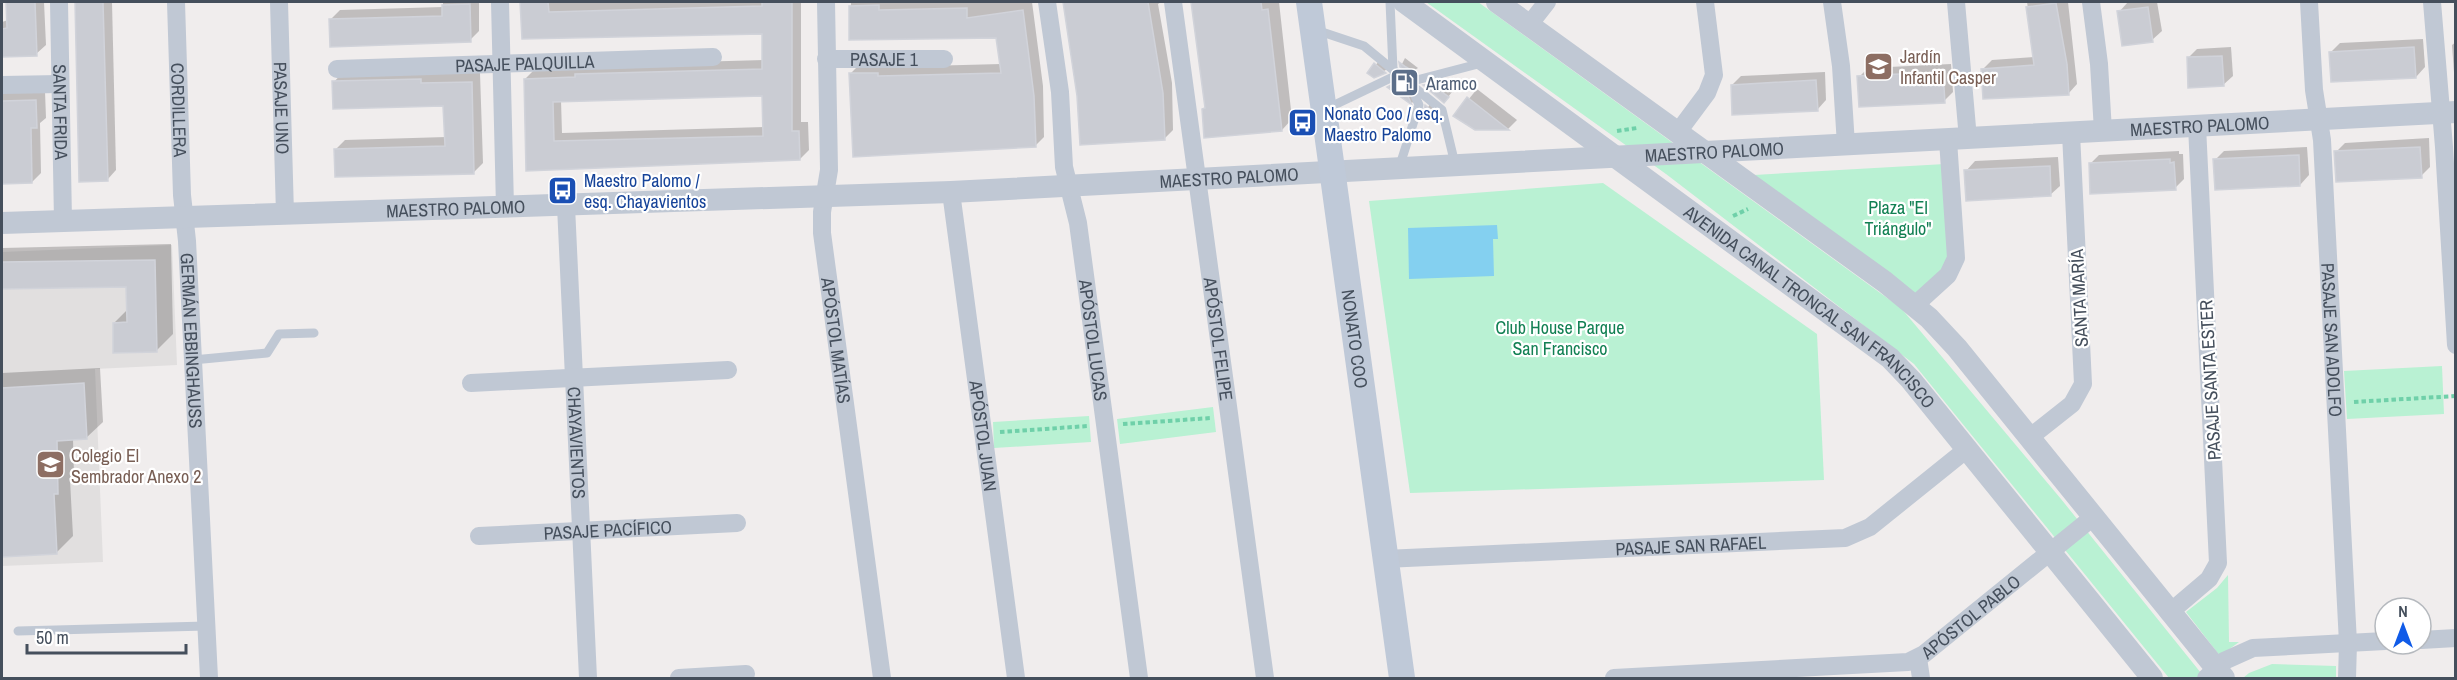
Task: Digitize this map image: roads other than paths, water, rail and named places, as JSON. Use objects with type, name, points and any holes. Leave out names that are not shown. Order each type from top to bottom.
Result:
[{"type":"main road","name":"NONATO COO","points":[[1309,2],[1402,678]]},
{"type":"street","name":"SANTA FRIDA","points":[[59,2],[63,221]]},
{"type":"street","name":"CORDILLERA","points":[[176,2],[184,218]]},
{"type":"street","name":"PASAJE UNO","points":[[279,2],[285,214]]},
{"type":"street","points":[[500,2],[505,207]]},
{"type":"street","name":"APÓSTOL MATÍAS","points":[[826,2],[829,170],[822,233],[882,678]]},
{"type":"street","name":"APÓSTOL LUCAS","points":[[1047,2],[1060,92],[1064,167],[1078,223],[1139,678]]},
{"type":"street","name":"APÓSTOL FELIPE","points":[[1173,2],[1265,678]]},
{"type":"street","name":"AVENIDA CANAL TRONCAL SAN FRANCISCO","points":[[1404,2],[1890,358],[1911,380],[2152,678]]},
{"type":"street","points":[[1497,2],[1915,305],[1944,332],[2169,613],[2215,675],[2232,656],[2253,648],[2373,642]]},
{"type":"street","points":[[1529,25],[1547,2]]},
{"type":"street","points":[[1678,132],[1707,93],[1714,75],[1705,2]]},
{"type":"street","points":[[1832,2],[1841,66],[1846,145]]},
{"type":"street","points":[[1915,305],[1948,275],[1956,258],[1958,139],[1956,2]]},
{"type":"street","points":[[2091,2],[2099,64],[2103,131]]},
{"type":"street","name":"PASAJE SAN ADOLFO","points":[[2309,2],[2319,119],[2336,403],[2348,643],[2347,678]]},
{"type":"street","points":[[2432,2],[2448,113],[2456,345]]},
{"type":"street","name":"PASAJE PALQUILLA","points":[[337,69],[713,57]]},
{"type":"street","name":"PASAJE 1","points":[[826,59],[944,60]]},
{"type":"street","points":[[2,85],[60,84]]},
{"type":"street","name":"MAESTRO PALOMO","points":[[2,223],[566,206],[1069,187],[2448,113]]},
{"type":"street","name":"PASAJE SANTA ESTER","points":[[2169,613],[2210,579],[2218,563],[2197,126]]},
{"type":"street","name":"SANTA MARÍA","points":[[2029,438],[2072,404],[2083,384],[2071,133]]},
{"type":"street","name":"APÓSTOL JUAN","points":[[951,192],[1016,678]]},
{"type":"street","name":"CHAYAVIENTOS","points":[[566,206],[588,678]]},
{"type":"street","name":"GERMÁN EBBINGHAUSS","points":[[184,218],[209,678]]},
{"type":"street","points":[[471,383],[728,370]]},
{"type":"street","name":"PASAJE SAN RAFAEL","points":[[1386,559],[1845,538],[1870,527],[1967,449]]},
{"type":"street","name":"APÓSTOL PABLO","points":[[1614,678],[1789,674],[1897,663],[1918,658],[2092,518]]},
{"type":"street","name":"PASAJE PACÍFICO","points":[[479,536],[737,523]]},
{"type":"street","points":[[2433,639],[2456,638]]},
{"type":"street","points":[[1918,658],[1921,678]]},
{"type":"street","points":[[680,678],[746,675]]},
{"type":"lane","points":[[1390,2],[1396,71]]},
{"type":"lane","points":[[1313,29],[1364,46],[1443,110],[1456,167]]},
{"type":"lane","points":[[1409,82],[1486,62]]},
{"type":"lane","points":[[1323,110],[1378,83],[1396,71]]},
{"type":"lane","points":[[1398,170],[1419,105],[1409,82]]},
{"type":"lane","points":[[193,360],[267,353],[279,334],[314,333]]},
{"type":"lane","points":[[18,631],[206,626]]},
{"type":"water","points":[[1497,225],[1498,239],[1493,239],[1494,276],[1409,279],[1408,228]]},
{"type":"place","name":"Jardín Infantil Casper","points":[[1879,66]]},
{"type":"place","name":"Aramco","points":[[1405,83]]},
{"type":"place","name":"Nonato Coo / esq. Maestro Palomo","points":[[1303,123]]},
{"type":"place","name":"Maestro Palomo / esq. Chayavientos","points":[[563,190]]},
{"type":"place","name":"Colegio El Sembrador Anexo 2","points":[[50,465]]},
{"type":"park label","name":"Plaza \"El Triángulo\"","points":[[1898,217]]},
{"type":"park label","name":"Club House Parque San Francisco","points":[[1560,337]]}]
